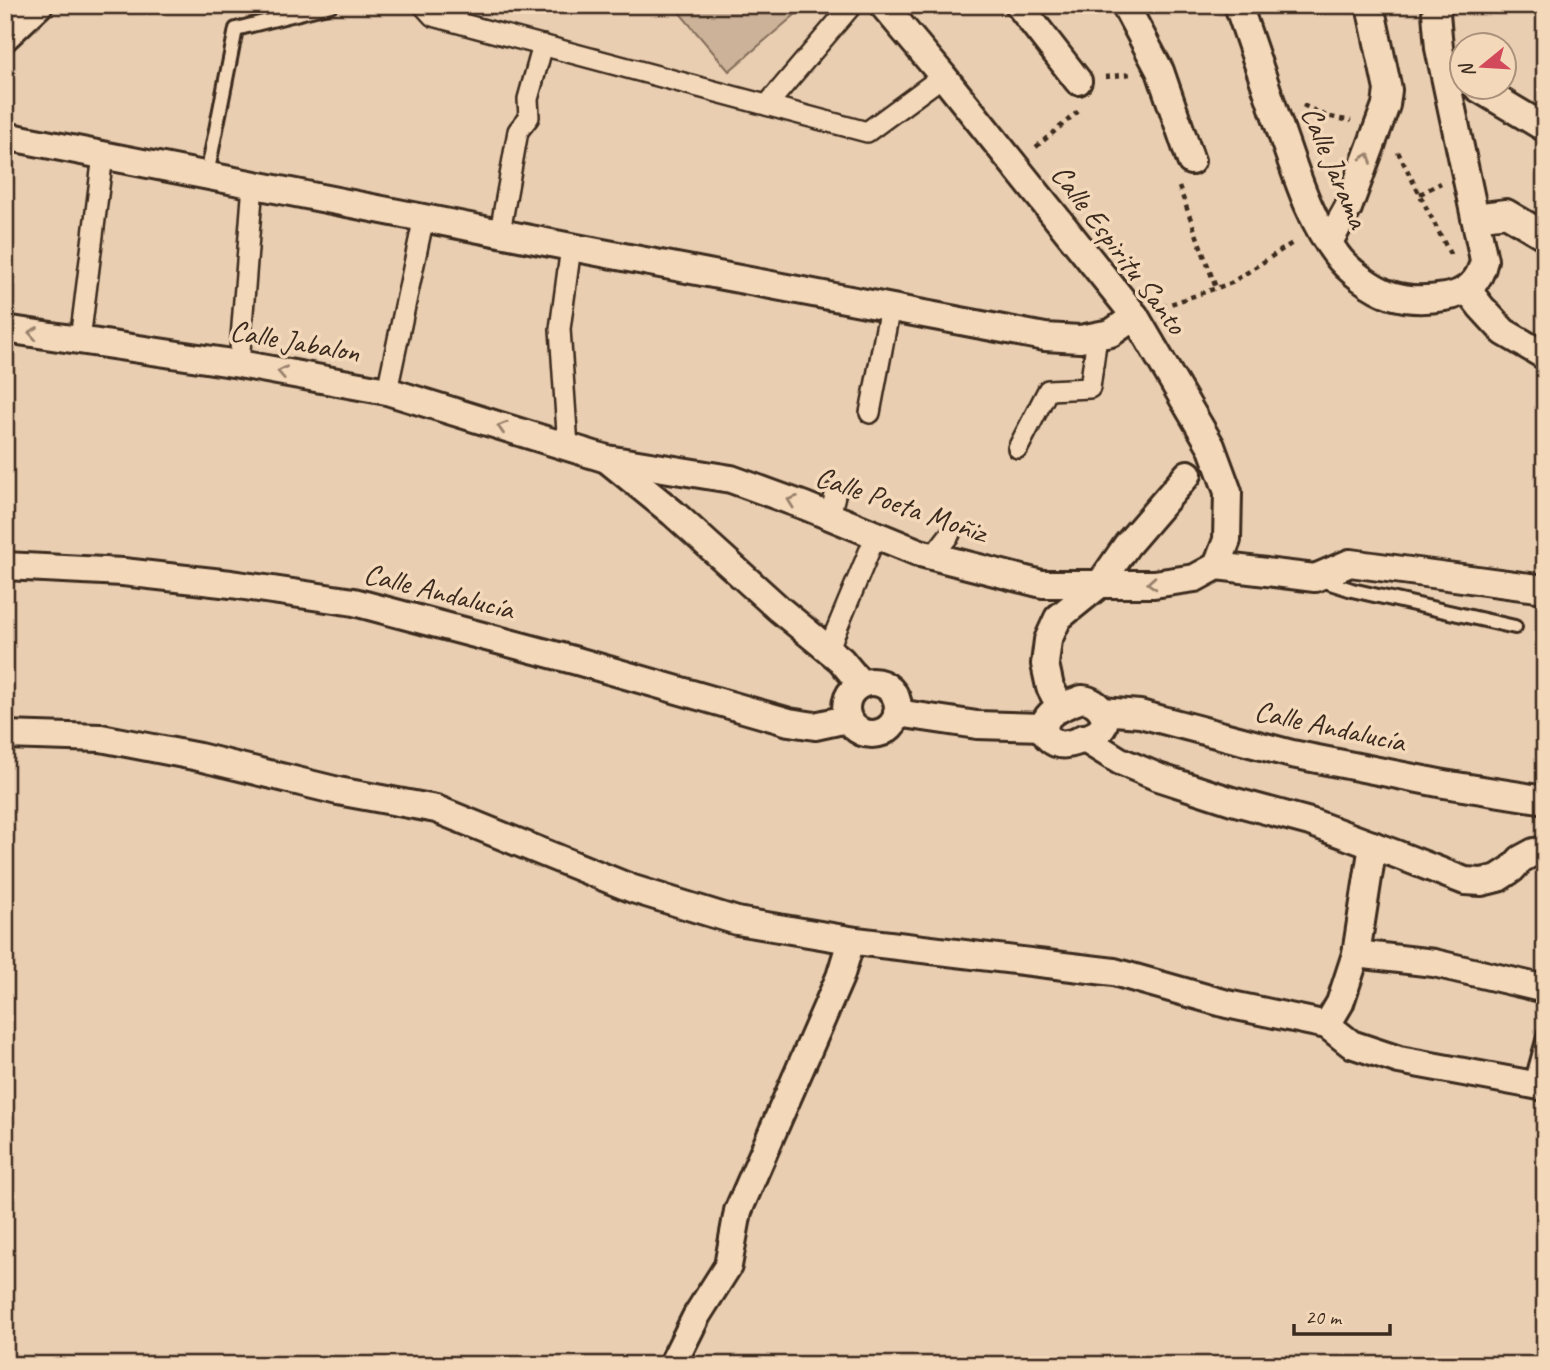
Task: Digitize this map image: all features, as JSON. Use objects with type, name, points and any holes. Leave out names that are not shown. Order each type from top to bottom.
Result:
[{"type":"street","points":[[428,11],[452,5]]},
{"type":"street","points":[[767,105],[852,5]]},
{"type":"street","name":"Calle Espiritu Santo","points":[[883,5],[943,75],[1135,316],[1211,446],[1228,492],[1227,540],[1217,566]]},
{"type":"street","points":[[1019,5],[1078,80]]},
{"type":"street","points":[[1125,5],[1160,71],[1191,161]]},
{"type":"street","name":"Calle Jarama","points":[[1238,5],[1295,172],[1336,255],[1361,279],[1391,295],[1438,299],[1457,296],[1467,289]]},
{"type":"street","points":[[1324,234],[1348,208],[1386,105],[1388,90],[1370,5]]},
{"type":"street","points":[[1439,5],[1436,13],[1439,48],[1448,69]]},
{"type":"street","points":[[5,37],[37,6]]},
{"type":"street","points":[[428,11],[543,46],[867,132],[943,75]]},
{"type":"street","points":[[499,232],[517,131],[529,117],[528,99],[543,46]]},
{"type":"street","points":[[1457,102],[1484,260],[1482,271],[1467,289],[1504,332],[1545,356]]},
{"type":"street","points":[[1501,102],[1545,128]]},
{"type":"street","points":[[5,136],[1045,337],[1080,339],[1111,333],[1135,316]]},
{"type":"street","points":[[80,340],[103,155]]},
{"type":"street","points":[[239,364],[253,184]]},
{"type":"street","points":[[1475,217],[1506,213],[1545,236]]},
{"type":"street","points":[[387,391],[424,217]]},
{"type":"street","points":[[568,447],[560,329],[571,247]]},
{"type":"street","points":[[870,413],[890,307]]},
{"type":"street","name":"Calle Jabalon","points":[[5,328],[239,364],[387,391],[568,447]]},
{"type":"street","points":[[1018,448],[1048,390],[1090,388],[1097,336]]},
{"type":"street","points":[[1102,710],[1104,716],[1098,733],[1070,744],[1058,745],[1048,738],[1053,718],[1045,664],[1048,640],[1058,618],[1100,584],[1126,545],[1211,446]]},
{"type":"street","name":"Calle Poeta Moñiz","points":[[568,447],[607,459],[731,479],[833,503],[876,535],[920,553],[1042,584],[1154,584],[1195,578],[1217,566],[1315,578]]},
{"type":"street","points":[[607,459],[673,513],[779,610],[841,660],[861,684]]},
{"type":"street","points":[[933,556],[950,534]]},
{"type":"street","points":[[828,650],[876,535]]},
{"type":"street","points":[[1315,578],[1350,563],[1545,589]]},
{"type":"street","name":"Calle Andalucía","points":[[5,566],[123,572],[232,584],[354,602],[577,660],[789,722],[815,726],[848,719]]},
{"type":"street","points":[[881,683],[896,697],[897,713],[891,726],[883,733],[862,733],[848,719],[845,709],[847,699],[852,690],[861,684],[881,683]]},
{"type":"street","name":"Calle Andalucía","points":[[1053,718],[1082,699],[1094,702],[1102,710],[1140,714],[1292,754],[1444,784],[1545,800]]},
{"type":"street","points":[[897,713],[977,725],[1053,718]]},
{"type":"street","points":[[5,735],[101,738],[199,757],[338,791],[436,809],[633,889],[737,921],[851,941],[1114,972],[1227,1004],[1327,1025],[1351,1044],[1399,1060],[1538,1085]]},
{"type":"street","points":[[1083,738],[1120,761],[1158,777],[1310,822],[1465,881],[1482,883],[1498,878],[1521,859],[1545,850]]},
{"type":"street","points":[[1327,1025],[1340,1003],[1356,954],[1373,845]]},
{"type":"street","points":[[673,1365],[697,1315],[728,1266],[738,1212],[840,977],[851,941]]},
{"type":"street","points":[[1356,954],[1434,964],[1545,989]]},
{"type":"lane","points":[[207,175],[236,29],[331,5]]},
{"type":"lane","points":[[1315,578],[1352,590],[1515,627]]},
{"type":"lane","points":[[1538,1085],[1545,1033]]},
{"type":"path","points":[[1276,117],[1303,105],[1326,116],[1355,122],[1382,118],[1467,289]]},
{"type":"path","points":[[1191,161],[1174,176],[1216,288]]},
{"type":"path","points":[[1135,316],[1231,284],[1324,234]]},
{"type":"shaded area","points":[[673,5],[801,5],[803,8],[729,71]]}]
